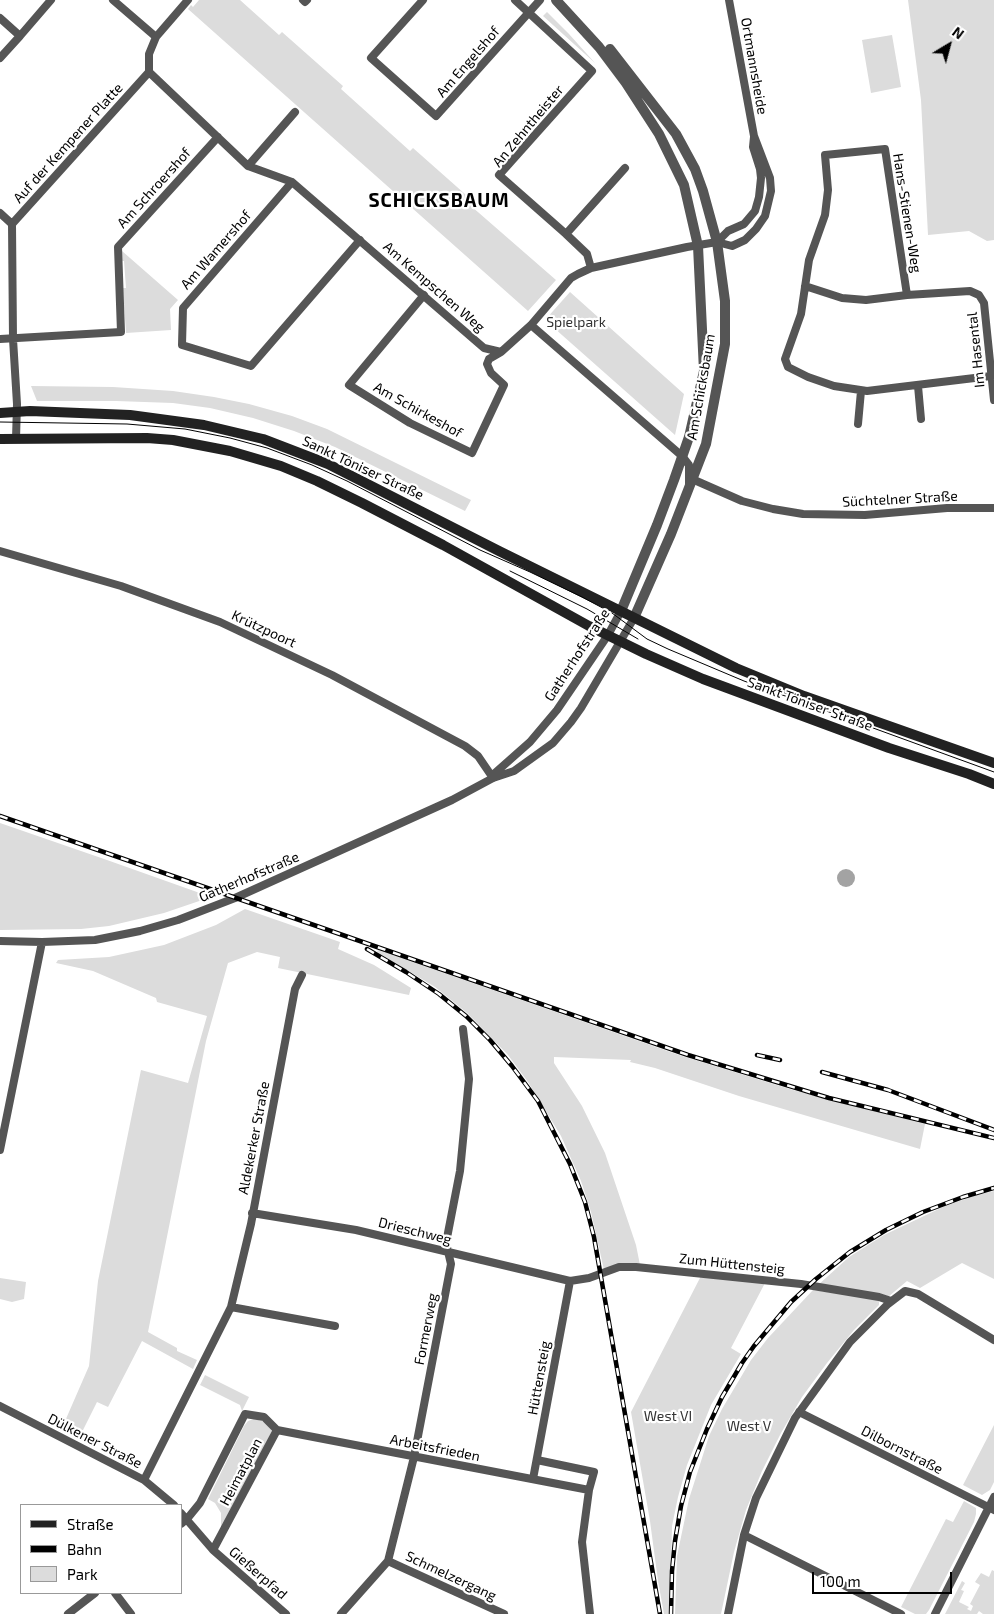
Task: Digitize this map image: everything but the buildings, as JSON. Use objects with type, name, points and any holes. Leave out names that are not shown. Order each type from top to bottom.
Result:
[{"type":"main road","name":"Sankt Töniser Straße","points":[[0,412],[130,414],[204,425],[263,439],[328,464],[736,668],[804,696],[994,763]]},
{"type":"main road","name":"Sankt Töniser Straße","points":[[0,439],[147,438],[173,440],[230,451],[281,466],[317,480],[402,524],[620,642],[703,679],[994,784]]},
{"type":"street","points":[[0,58],[51,0]]},
{"type":"street","points":[[113,0],[156,37]]},
{"type":"street","points":[[149,72],[149,54],[156,37],[188,0]]},
{"type":"street","points":[[303,0],[305,2],[307,0]]},
{"type":"street","name":"Am Engelshof","points":[[423,0],[371,58],[436,116],[528,12]]},
{"type":"street","points":[[515,0],[528,12],[540,0]]},
{"type":"street","name":"Am Schicksbaum","points":[[556,0],[599,47],[626,83],[663,140],[684,185],[698,246],[704,371],[689,438],[658,525],[621,611]]},
{"type":"street","name":"Ortmannsheide","points":[[729,0],[754,136]]},
{"type":"street","name":"An Zehntheister","points":[[528,12],[592,71],[499,175],[588,254],[591,268]]},
{"type":"street","name":"Am Schicksbaum","points":[[572,16],[606,45],[676,134],[697,176],[717,242],[725,301],[725,344],[706,444],[671,534],[634,618]]},
{"type":"street","points":[[0,18],[20,36]]},
{"type":"street","name":"Am Kempschen Weg","points":[[149,72],[248,166],[292,182],[484,348],[501,352]]},
{"type":"street","name":"Auf der Kempener Platte","points":[[16,439],[17,412],[13,339],[12,224],[149,72]]},
{"type":"street","points":[[248,166],[295,112]]},
{"type":"street","points":[[717,242],[728,231],[744,224],[755,211],[759,197],[760,169],[753,147],[754,136]]},
{"type":"street","points":[[501,352],[530,325],[571,278],[591,268],[717,242],[732,246],[744,240],[756,229],[765,216],[771,191],[770,178],[754,136]]},
{"type":"street","name":"Am Schroershof","points":[[13,339],[121,332],[118,247],[218,137]]},
{"type":"street","name":"Hans-Stienen-Weg","points":[[805,286],[810,260],[825,215],[828,190],[825,155],[885,149],[907,295]]},
{"type":"street","points":[[566,234],[625,168]]},
{"type":"street","name":"Am Wamershof","points":[[292,182],[183,308],[182,345],[251,366],[360,240]]},
{"type":"street","points":[[0,213],[12,224]]},
{"type":"street","points":[[805,286],[801,314],[785,359],[788,367],[808,377],[834,386],[861,391],[918,386],[991,376]]},
{"type":"street","name":"Im Hasental","points":[[805,286],[842,298],[866,300],[970,291],[979,295],[984,303],[994,400]]},
{"type":"street","name":"Am Schirkeshof","points":[[424,295],[349,385],[410,423],[472,453],[504,385],[491,373],[487,364],[489,359],[501,352]]},
{"type":"street","points":[[530,325],[682,456],[689,465],[688,491]]},
{"type":"street","points":[[0,339],[13,339]]},
{"type":"street","points":[[918,386],[921,419]]},
{"type":"street","points":[[858,424],[861,391]]},
{"type":"street","name":"Süchtelner Straße","points":[[692,479],[742,501],[803,514],[865,515],[947,508],[994,508]]},
{"type":"street","name":"Krützpoort","points":[[0,551],[121,586],[229,626],[332,675],[465,746],[478,756],[493,778]]},
{"type":"street","name":"Gatherhofstraße","points":[[493,778],[495,773],[530,742],[557,710],[608,635],[621,611]]},
{"type":"street","points":[[620,642],[634,618]]},
{"type":"street","name":"Gatherhofstraße","points":[[0,941],[95,940],[140,931],[178,920],[221,904],[452,800],[493,778],[514,771],[557,738],[581,708],[620,642]]},
{"type":"street","points":[[0,1150],[42,942]]},
{"type":"street","name":"Aldekerker Straße","points":[[144,1480],[232,1307],[295,989],[302,975]]},
{"type":"street","name":"Formerweg","points":[[341,1614],[388,1561],[414,1457],[451,1264],[446,1243],[460,1171],[469,1079],[463,1029]]},
{"type":"street","name":"Drieschweg","points":[[252,1213],[356,1230],[570,1281]]},
{"type":"street","name":"Zum Hüttensteig","points":[[570,1281],[589,1278],[619,1267],[636,1267],[801,1284],[879,1297],[891,1302]]},
{"type":"street","name":"Hüttensteig","points":[[533,1479],[570,1281]]},
{"type":"street","points":[[728,1614],[744,1535],[756,1498],[799,1412],[850,1342],[905,1291],[918,1294],[994,1340]]},
{"type":"street","points":[[232,1307],[334,1326]]},
{"type":"street","name":"Dülkener Straße","points":[[0,1406],[144,1480],[173,1504]]},
{"type":"street","name":"Dilbornstraße","points":[[799,1412],[991,1509]]},
{"type":"street","name":"Heimatplan","points":[[184,1522],[200,1503],[245,1414],[264,1417],[277,1430],[213,1550]]},
{"type":"street","name":"Arbeitsfrieden","points":[[277,1430],[589,1490]]},
{"type":"street","points":[[537,1460],[594,1472],[589,1490],[582,1542],[590,1614]]},
{"type":"street","points":[[935,1614],[991,1509],[994,1496]]},
{"type":"street","points":[[184,1522],[213,1550]]},
{"type":"street","points":[[744,1535],[901,1614]]},
{"type":"street","name":"Gießerpfad","points":[[213,1550],[286,1614]]},
{"type":"street","name":"Schmelzergang","points":[[388,1561],[504,1614]]},
{"type":"street","points":[[68,1614],[94,1594]]},
{"type":"street","points":[[116,1594],[131,1614]]},
{"type":"green space","name":"Spielpark","points":[[199,0],[240,0],[279,35],[282,32],[343,86],[341,89],[410,151],[413,148],[474,202],[471,206],[556,280],[528,311],[188,9],[191,5],[193,7]]},
{"type":"green space","points":[[908,0],[994,0],[994,240],[987,241],[969,231],[928,235],[921,100]]},
{"type":"green space","points":[[547,12],[569,34],[595,63],[543,16]]},
{"type":"green space","points":[[892,35],[901,87],[871,93],[862,40]]},
{"type":"green space","points":[[122,251],[178,300],[170,309],[171,330],[126,333],[123,288],[126,288],[124,261],[121,261]]},
{"type":"green space","name":"Spielpark","points":[[570,292],[684,394],[675,435],[545,320]]},
{"type":"green space","points":[[31,386],[113,387],[173,391],[249,404],[292,416],[327,429],[471,500],[465,511],[335,447],[253,418],[210,408],[173,403],[37,401]]},
{"type":"green space","points":[[0,823],[211,897],[164,913],[109,926],[81,929],[0,930]]},
{"type":"green space","points":[[245,909],[340,942],[338,949],[374,965],[411,988],[409,995],[278,968],[280,957],[257,952],[228,963],[206,1041],[148,1332],[177,1348],[177,1351],[197,1360],[193,1369],[142,1341],[108,1407],[97,1402],[80,1436],[62,1428],[89,1366],[98,1281],[141,1070],[188,1083],[207,1016],[157,1002],[156,998],[93,971],[56,963],[58,960],[109,957],[164,945],[216,925]]},
{"type":"green space","points":[[378,950],[679,1055],[793,1090],[925,1124],[920,1149],[739,1096],[655,1068],[630,1062],[631,1060],[554,1057],[554,1063],[582,1106],[605,1153],[636,1245],[640,1265],[604,1270],[591,1212],[581,1181],[561,1136],[528,1082],[508,1055],[467,1013],[435,987],[377,952]]},
{"type":"green space","points":[[994,1191],[994,1279],[962,1263],[920,1288],[907,1281],[888,1297],[817,1286],[849,1257],[884,1235],[945,1206]]},
{"type":"green space","name":"West VI","points":[[701,1276],[765,1283],[731,1348],[741,1354],[711,1405],[687,1465],[672,1526],[670,1614],[664,1614],[631,1412]]},
{"type":"green space","points":[[0,1278],[26,1282],[24,1299],[12,1302],[0,1299]]},
{"type":"green space","name":"West V","points":[[813,1290],[876,1299],[879,1301],[879,1305],[854,1330],[827,1363],[802,1397],[781,1433],[762,1471],[746,1510],[734,1552],[721,1614],[675,1614],[677,1556],[689,1499],[709,1436],[722,1409],[751,1360],[768,1338]]},
{"type":"green space","points":[[205,1375],[249,1397],[242,1411],[240,1405],[200,1385]]},
{"type":"green space","points":[[254,1419],[262,1421],[271,1427],[272,1431],[221,1529],[221,1513],[215,1503],[208,1499],[244,1426],[248,1421]]},
{"type":"green space","points":[[994,1425],[994,1482],[990,1490],[982,1495],[963,1485]]},
{"type":"green space","points":[[964,1501],[976,1508],[974,1522],[929,1610],[926,1614],[915,1614],[901,1607],[946,1519],[953,1522]]},
{"type":"green space","points":[[992,1570],[994,1571],[994,1614],[983,1614],[979,1611],[977,1614],[945,1614],[962,1581],[965,1583],[961,1590],[964,1591],[959,1602],[969,1607],[967,1609],[971,1611],[973,1606],[970,1604],[980,1585],[975,1582],[981,1573],[989,1577]]},
{"type":"shaded area","points":[[846,869],[854,874],[855,878],[850,886],[846,887],[838,882],[837,878],[842,870]]},
{"type":"tram line","points":[[0,422],[127,424],[185,429],[267,448],[347,481],[480,550],[582,597],[612,613],[647,639],[668,649],[744,681],[994,772]]},
{"type":"tram line","points":[[510,571],[587,609],[638,639]]},
{"type":"railway","points":[[0,816],[688,1055],[829,1098],[994,1138]]},
{"type":"railway","points":[[367,949],[439,994],[466,1016],[490,1040],[538,1101],[570,1164],[585,1202],[594,1237],[660,1614]]},
{"type":"railway","points":[[757,1055],[780,1060]]},
{"type":"railway","points":[[822,1072],[888,1090],[994,1130]]},
{"type":"railway","points":[[671,1614],[675,1541],[681,1506],[690,1472],[722,1397],[754,1346],[791,1302],[850,1252],[886,1230],[923,1212],[994,1188]]},
{"type":"district","name":"SCHICKSBAUM","points":[[439,201]]}]
